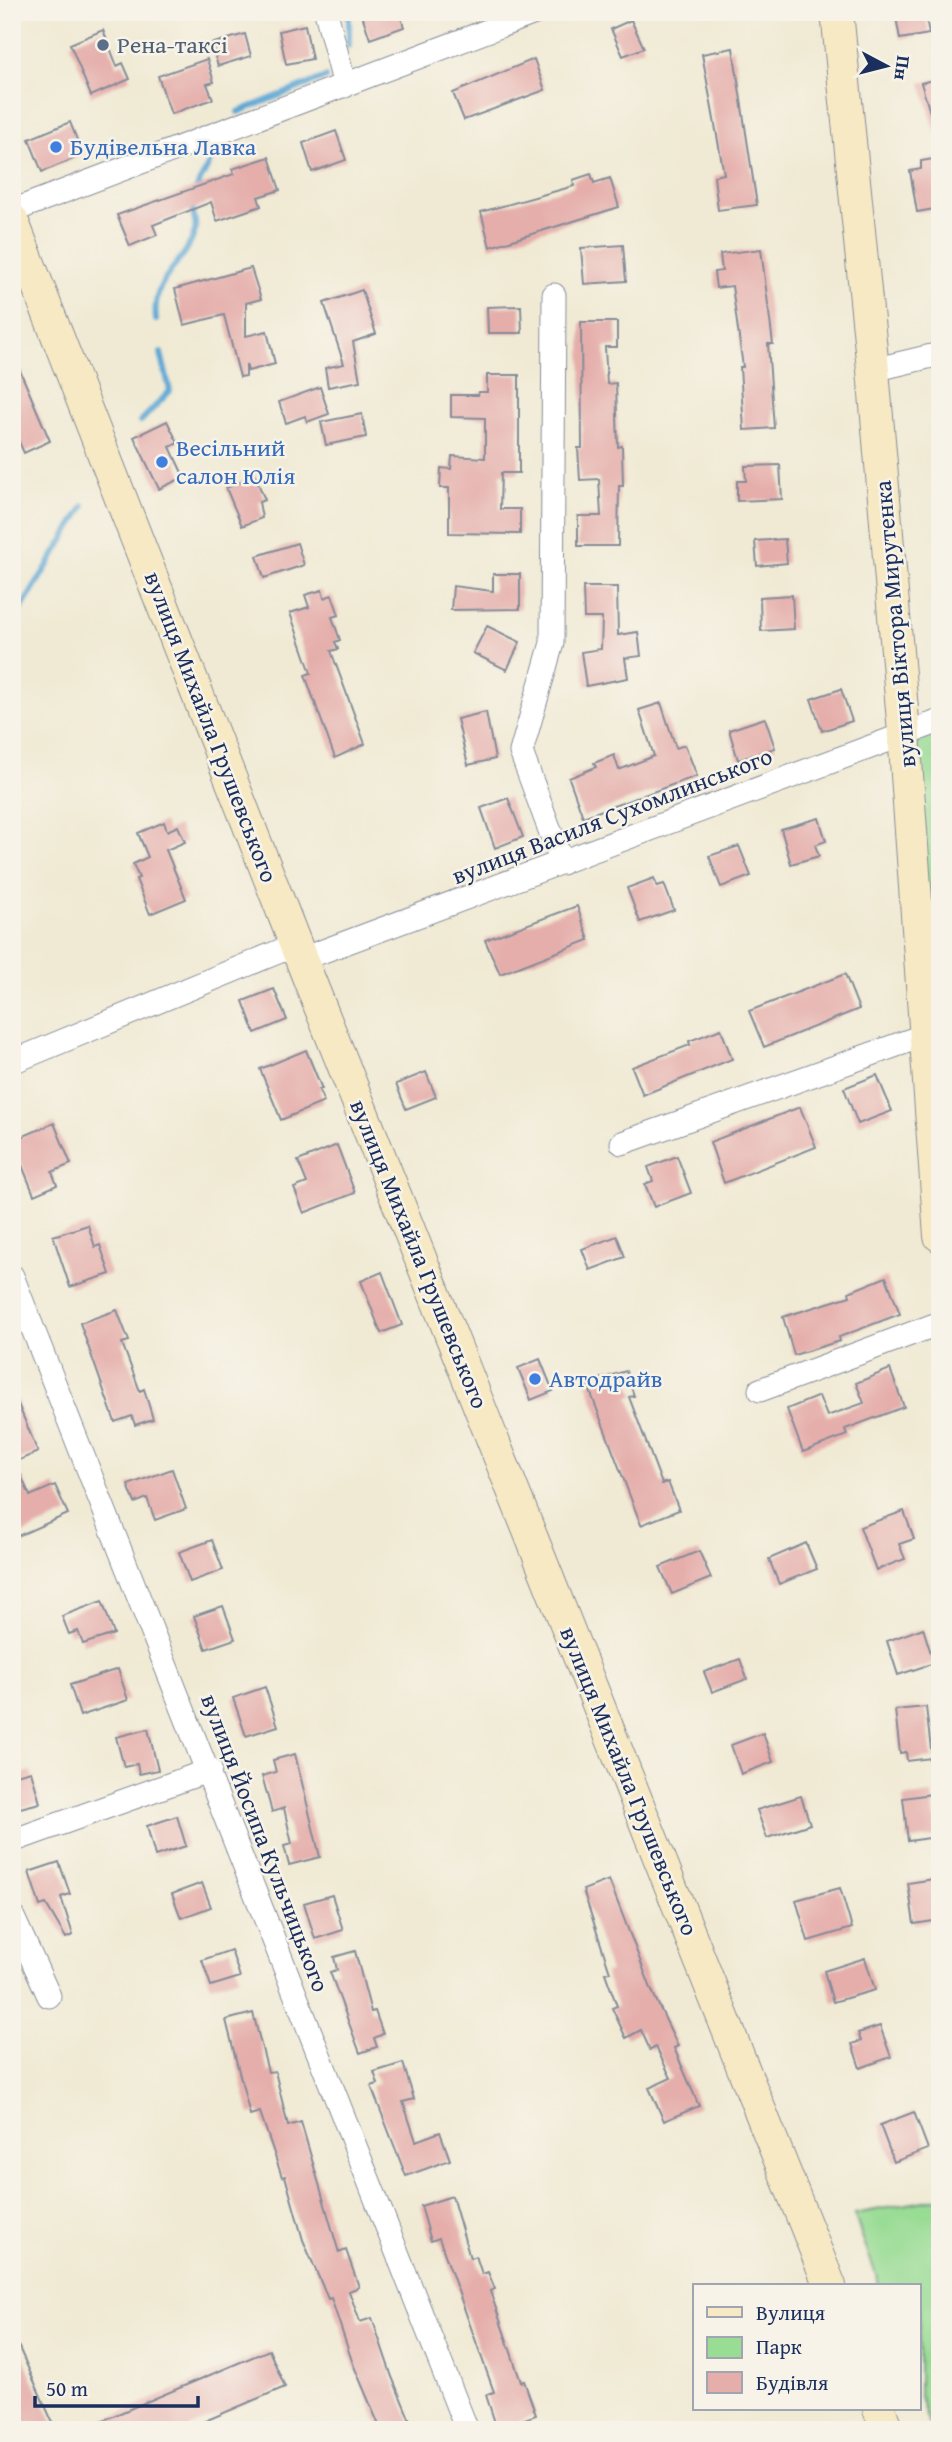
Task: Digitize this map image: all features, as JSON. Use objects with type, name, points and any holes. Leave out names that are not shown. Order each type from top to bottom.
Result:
[{"type":"street","points":[[326,12],[345,86]]},
{"type":"street","points":[[12,211],[537,12]]},
{"type":"street","name":"вулиця Віктора Мирутенка","points":[[837,12],[873,370],[904,733],[940,1236]]},
{"type":"street","name":"вулиця Михайла Грушевського","points":[[12,220],[302,959],[829,2284]]},
{"type":"street","points":[[554,295],[552,643],[521,752],[562,863]]},
{"type":"street","points":[[873,370],[940,354]]},
{"type":"street","name":"вулиця Василя Сухомлинського","points":[[302,959],[940,720]]},
{"type":"street","points":[[12,1062],[285,949],[302,959]]},
{"type":"street","points":[[622,1143],[925,1035]]},
{"type":"street","name":"вулиця Йосипа Кульчицького","points":[[12,1276],[210,1770],[377,2209],[467,2430]]},
{"type":"street","points":[[760,1390],[940,1323]]},
{"type":"street","points":[[12,1841],[210,1770]]},
{"type":"street","points":[[12,1915],[49,1996]]},
{"type":"street","points":[[879,2410],[887,2430]]},
{"type":"green space","points":[[940,727],[940,1173],[902,740]]},
{"type":"green space","points":[[940,2198],[940,2430],[931,2430],[920,2398],[920,2284],[879,2284],[854,2214]]},
{"type":"building","points":[[361,12],[399,12],[404,27],[370,39]]},
{"type":"building","points":[[895,12],[925,12],[929,34],[900,39]]},
{"type":"building","points":[[631,20],[644,48],[623,56],[611,29]]},
{"type":"building","points":[[305,25],[312,59],[286,64],[279,31]]},
{"type":"building","points":[[103,30],[117,66],[123,63],[130,79],[91,96],[70,44]]},
{"type":"building","points":[[245,34],[251,56],[218,66],[211,44]]},
{"type":"building","points":[[733,48],[757,205],[718,210],[714,176],[724,174],[702,54]]},
{"type":"building","points":[[207,59],[214,82],[207,84],[213,99],[171,114],[158,76]]},
{"type":"building","points":[[534,59],[545,90],[464,120],[453,93]]},
{"type":"building","points":[[940,78],[940,131],[936,132],[921,83]]},
{"type":"building","name":"Будівельна Лавка","points":[[70,122],[83,155],[42,172],[29,139]]},
{"type":"building","points":[[336,131],[346,160],[312,172],[303,143]]},
{"type":"building","points":[[269,157],[280,190],[258,197],[261,206],[217,221],[211,202],[153,225],[157,235],[130,246],[117,215],[234,174],[232,169]]},
{"type":"building","points":[[940,158],[940,208],[917,212],[910,171],[921,169],[921,161]]},
{"type":"building","points":[[591,174],[594,183],[610,178],[619,207],[490,247],[481,212],[574,186],[573,180]]},
{"type":"building","points":[[623,245],[626,281],[584,284],[581,248]]},
{"type":"building","points":[[761,249],[773,344],[768,344],[774,428],[744,430],[740,367],[743,367],[732,286],[716,288],[714,272],[722,271],[720,254]]},
{"type":"building","points":[[251,268],[261,299],[246,303],[246,336],[267,331],[275,364],[248,371],[246,364],[246,376],[240,377],[224,315],[184,325],[175,289]]},
{"type":"building","points":[[362,290],[376,334],[353,342],[360,381],[328,387],[325,368],[344,364],[324,303]]},
{"type":"building","points":[[521,306],[522,333],[488,333],[487,307]]},
{"type":"building","points":[[581,322],[617,322],[617,347],[605,347],[607,384],[616,383],[618,447],[622,446],[623,486],[619,486],[618,546],[578,546],[578,516],[601,516],[599,479],[580,480],[578,448],[582,448]]},
{"type":"building","points":[[12,352],[50,441],[24,453],[12,426]]},
{"type":"building","points":[[487,375],[519,375],[519,473],[501,473],[500,509],[520,509],[520,534],[449,533],[449,488],[440,488],[441,468],[451,469],[452,456],[485,458],[485,418],[451,417],[451,395],[478,395],[479,392],[487,392]]},
{"type":"building","points":[[320,387],[329,414],[307,422],[305,416],[286,423],[279,402]]},
{"type":"building","points":[[362,414],[366,437],[326,445],[321,422]]},
{"type":"building","name":"Весільний салон Юлія","points":[[167,421],[178,443],[170,447],[184,477],[159,489],[134,437]]},
{"type":"building","points":[[780,465],[782,499],[737,501],[737,481],[746,481],[745,466]]},
{"type":"building","points":[[255,476],[265,500],[259,502],[262,518],[242,526],[226,488]]},
{"type":"building","points":[[785,539],[787,563],[757,566],[755,541]]},
{"type":"building","points":[[297,543],[304,565],[264,578],[257,556]]},
{"type":"building","points":[[493,574],[520,574],[520,609],[451,610],[453,586],[493,591]]},
{"type":"building","points":[[583,587],[617,587],[618,635],[638,632],[641,656],[625,658],[628,678],[586,686],[581,652],[601,649],[602,618],[584,618]]},
{"type":"building","points":[[322,590],[324,598],[332,595],[339,615],[332,617],[340,640],[335,642],[338,649],[331,651],[365,744],[335,758],[305,675],[311,673],[290,613],[309,607],[305,595]]},
{"type":"building","points":[[792,595],[794,629],[761,631],[760,597]]},
{"type":"building","points":[[487,626],[520,642],[507,670],[473,653]]},
{"type":"building","points":[[841,689],[852,721],[822,731],[811,699]]},
{"type":"building","points":[[661,703],[676,748],[685,745],[697,776],[583,817],[569,778],[596,767],[594,763],[614,755],[619,770],[654,756],[639,710]]},
{"type":"building","points":[[486,712],[495,759],[468,765],[457,719]]},
{"type":"building","points":[[765,718],[775,748],[738,760],[729,730]]},
{"type":"building","points":[[508,798],[523,837],[495,848],[481,808]]},
{"type":"building","points":[[819,818],[826,841],[815,845],[819,856],[791,864],[781,829]]},
{"type":"building","points":[[164,822],[167,831],[178,826],[185,842],[166,850],[186,899],[150,914],[133,864],[148,857],[138,833]]},
{"type":"building","points":[[739,846],[751,876],[721,887],[709,856]]},
{"type":"building","points":[[654,878],[657,886],[664,884],[674,910],[640,922],[627,888]]},
{"type":"building","points":[[577,906],[589,940],[500,974],[485,940]]},
{"type":"building","points":[[845,974],[859,1009],[764,1047],[749,1011]]},
{"type":"building","points":[[274,989],[287,1020],[255,1033],[243,1001]]},
{"type":"building","points":[[721,1029],[732,1059],[643,1095],[632,1067],[690,1045],[689,1041]]},
{"type":"building","points":[[306,1050],[322,1089],[319,1090],[324,1102],[281,1120],[260,1069]]},
{"type":"building","points":[[426,1072],[436,1097],[406,1109],[396,1084]]},
{"type":"building","points":[[877,1075],[892,1111],[858,1124],[844,1088]]},
{"type":"building","points":[[800,1107],[816,1147],[724,1183],[710,1142]]},
{"type":"building","points":[[54,1123],[71,1164],[52,1172],[57,1185],[34,1195],[12,1141]]},
{"type":"building","points":[[337,1145],[355,1193],[304,1213],[294,1188],[307,1183],[298,1161]]},
{"type":"building","points":[[677,1156],[691,1193],[654,1207],[645,1184],[653,1181],[648,1167]]},
{"type":"building","points":[[88,1225],[95,1247],[100,1245],[110,1274],[70,1287],[53,1236]]},
{"type":"building","points":[[617,1236],[625,1257],[590,1270],[582,1249]]},
{"type":"building","points":[[382,1272],[402,1325],[381,1333],[361,1281]]},
{"type":"building","points":[[886,1277],[900,1314],[839,1337],[840,1341],[794,1355],[783,1317],[850,1296],[849,1292]]},
{"type":"building","points":[[117,1310],[129,1341],[122,1343],[140,1391],[144,1389],[153,1419],[135,1425],[132,1416],[115,1422],[80,1323]]},
{"type":"building","name":"Автодрайв","points":[[540,1359],[553,1391],[531,1400],[518,1368]]},
{"type":"building","points":[[890,1369],[904,1407],[845,1429],[847,1435],[803,1452],[787,1409],[819,1396],[827,1416],[864,1403],[856,1383]]},
{"type":"building","points":[[626,1371],[634,1396],[629,1397],[662,1484],[668,1482],[679,1510],[641,1525],[587,1383]]},
{"type":"building","points":[[13,1392],[38,1452],[15,1462],[30,1496],[55,1485],[68,1514],[18,1536],[12,1522]]},
{"type":"building","points":[[172,1469],[186,1509],[155,1520],[147,1498],[135,1503],[128,1485]]},
{"type":"building","points":[[904,1511],[914,1539],[899,1544],[905,1559],[876,1570],[860,1527]]},
{"type":"building","points":[[212,1540],[223,1570],[190,1582],[179,1552]]},
{"type":"building","points":[[806,1543],[817,1569],[779,1584],[769,1559]]},
{"type":"building","points":[[699,1551],[711,1578],[672,1594],[660,1567]]},
{"type":"building","points":[[102,1601],[114,1634],[83,1644],[78,1631],[69,1634],[62,1616]]},
{"type":"building","points":[[223,1606],[235,1639],[206,1649],[194,1616]]},
{"type":"building","points":[[923,1628],[934,1663],[898,1675],[887,1641]]},
{"type":"building","points":[[740,1659],[747,1679],[712,1692],[704,1672]]},
{"type":"building","points":[[118,1669],[128,1700],[80,1716],[70,1685]]},
{"type":"building","points":[[265,1687],[278,1726],[246,1736],[233,1698]]},
{"type":"building","points":[[926,1707],[932,1758],[907,1761],[906,1752],[900,1753],[895,1710]]},
{"type":"building","points":[[148,1729],[158,1770],[139,1774],[137,1764],[124,1767],[116,1737]]},
{"type":"building","points":[[763,1733],[773,1762],[741,1774],[731,1745]]},
{"type":"building","points":[[295,1754],[320,1857],[289,1865],[284,1846],[292,1844],[284,1808],[272,1812],[262,1776],[276,1772],[273,1760]]},
{"type":"building","points":[[31,1771],[40,1803],[12,1810],[12,1776]]},
{"type":"building","points":[[932,1794],[937,1837],[908,1841],[903,1798]]},
{"type":"building","points":[[801,1796],[810,1824],[767,1838],[757,1810]]},
{"type":"building","points":[[177,1816],[186,1846],[155,1856],[147,1826]]},
{"type":"building","points":[[59,1862],[70,1894],[61,1897],[73,1935],[66,1938],[46,1904],[40,1906],[29,1872]]},
{"type":"building","points":[[940,1878],[940,1920],[914,1924],[908,1883]]},
{"type":"building","points":[[609,1880],[652,1991],[678,2046],[674,2048],[699,2106],[664,2121],[649,2088],[671,2078],[656,2047],[650,2050],[641,2030],[626,2038],[612,2008],[617,2006],[605,1973],[610,1972],[583,1890]]},
{"type":"building","points":[[202,1883],[211,1907],[181,1918],[172,1894]]},
{"type":"building","points":[[840,1888],[852,1928],[808,1941],[796,1900]]},
{"type":"building","points":[[332,1895],[343,1930],[315,1939],[304,1903]]},
{"type":"building","points":[[231,1950],[240,1977],[211,1986],[202,1960]]},
{"type":"building","points":[[355,1951],[371,2012],[375,2011],[383,2034],[374,2038],[377,2047],[360,2053],[330,1972],[337,1970],[334,1957]]},
{"type":"building","points":[[865,1958],[875,1990],[833,2002],[824,1971]]},
{"type":"building","points":[[253,2013],[268,2072],[275,2071],[288,2126],[301,2122],[339,2253],[346,2250],[359,2287],[349,2291],[360,2322],[372,2318],[414,2430],[381,2430],[353,2364],[331,2298],[328,2299],[303,2240],[285,2176],[282,2177],[260,2112],[250,2115],[226,2020]]},
{"type":"building","points":[[880,2026],[891,2057],[860,2068],[852,2044],[861,2041],[858,2033]]},
{"type":"building","points":[[403,2063],[414,2099],[403,2102],[416,2141],[440,2132],[450,2160],[406,2176],[371,2086],[378,2084],[374,2072]]},
{"type":"building","points":[[914,2112],[928,2149],[894,2162],[880,2125]]},
{"type":"building","points":[[452,2196],[470,2258],[476,2256],[482,2274],[488,2272],[495,2289],[490,2291],[521,2382],[524,2381],[536,2415],[497,2429],[486,2395],[494,2392],[439,2238],[431,2241],[421,2206]]},
{"type":"building","points":[[12,2332],[56,2430],[12,2430]]},
{"type":"building","points":[[269,2350],[285,2387],[184,2430],[80,2430]]},
{"type":"waterway","points":[[349,12],[349,46]]},
{"type":"waterway","points":[[238,112],[326,77]]},
{"type":"waterway","points":[[194,193],[215,152]]},
{"type":"waterway","points":[[156,320],[159,292],[184,254],[195,231],[192,204]]},
{"type":"waterway","points":[[141,421],[170,391],[161,353]]},
{"type":"waterway","points":[[12,624],[84,506]]},
{"type":"place","name":"Рена-таксі","points":[[103,45]]},
{"type":"place","name":"Будівельна Лавка","points":[[56,147]]},
{"type":"place","name":"Весільний салон Юлія","points":[[162,462]]},
{"type":"place","name":"Автодрайв","points":[[535,1379]]}]
